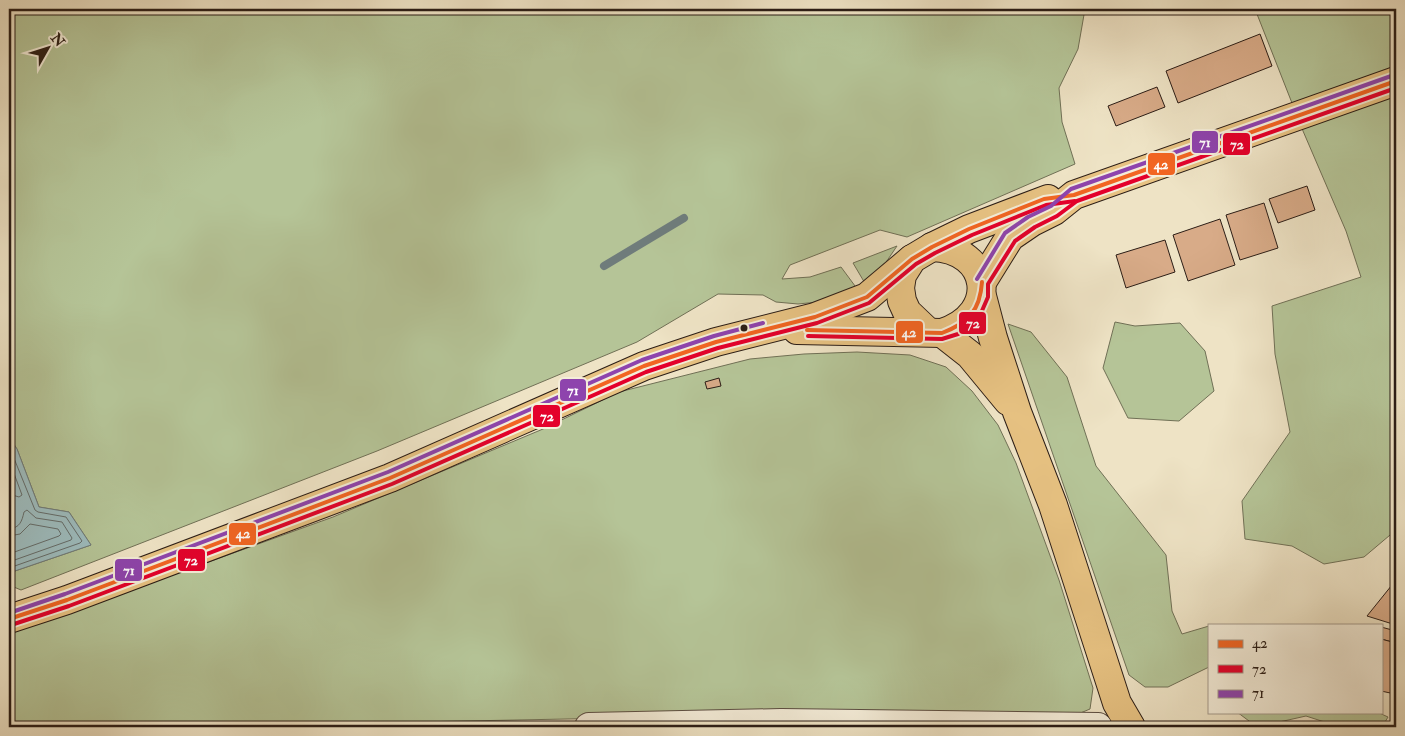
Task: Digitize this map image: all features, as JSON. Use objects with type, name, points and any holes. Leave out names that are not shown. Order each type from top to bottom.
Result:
[{"type":"main road","points":[[9,620],[67,600],[390,478],[644,366],[716,342],[815,316],[867,297],[922,253],[969,228],[1044,200],[1074,195],[1396,81]]},
{"type":"main road","points":[[765,329],[934,332],[955,328],[976,309],[982,289],[1010,237],[1032,222],[1054,211],[1074,195]]},
{"type":"main road","points":[[1017,412],[970,355],[907,312],[902,301],[900,288],[902,276],[922,253],[946,248],[960,254],[974,266],[1017,412],[1053,505],[1123,725]]},
{"type":"street","points":[[589,727],[781,725],[1098,727]]},
{"type":"green space","points":[[9,9],[1085,9],[1078,49],[1059,88],[1062,122],[1075,164],[907,237],[880,230],[790,265],[782,279],[810,277],[841,267],[858,290],[827,301],[798,304],[776,302],[763,295],[718,294],[637,342],[377,451],[21,590],[9,585],[9,573],[91,545],[69,512],[39,507],[17,449],[9,437]]},
{"type":"green space","points":[[1255,9],[1396,9],[1396,530],[1364,557],[1324,564],[1292,546],[1245,539],[1242,501],[1290,432],[1275,354],[1272,306],[1361,277],[1346,231],[1303,131]]},
{"type":"green space","points":[[897,246],[876,277],[866,285],[853,263]]},
{"type":"green space","points":[[1115,322],[1135,326],[1180,323],[1205,351],[1214,391],[1179,421],[1128,418],[1103,368]]},
{"type":"green space","points":[[1008,324],[1031,332],[1067,377],[1096,466],[1166,555],[1172,611],[1182,634],[1208,626],[1208,667],[1168,687],[1145,687],[1129,675]]},
{"type":"green space","points":[[857,352],[910,355],[946,367],[972,391],[998,425],[1016,463],[1059,580],[1093,688],[1090,709],[1066,719],[617,718],[315,724],[278,727],[9,727],[9,634],[333,517],[543,429],[619,392],[750,359]]},
{"type":"green space","points":[[1240,714],[1381,714],[1388,717],[1382,727],[1340,727],[1306,716],[1257,727]]},
{"type":"water","points":[[9,437],[17,449],[39,507],[69,512],[91,545],[9,573],[9,527],[13,509],[9,501]]},
{"type":"building","points":[[1260,34],[1272,66],[1178,103],[1166,71]]},
{"type":"building","points":[[1157,87],[1165,107],[1116,126],[1108,106]]},
{"type":"building","points":[[1307,186],[1315,210],[1278,223],[1269,199]]},
{"type":"building","points":[[1264,203],[1278,248],[1240,260],[1226,215]]},
{"type":"building","points":[[1220,219],[1235,265],[1188,281],[1173,235]]},
{"type":"building","points":[[1165,240],[1175,272],[1126,288],[1116,255]]},
{"type":"building","points":[[719,378],[721,386],[707,389],[705,382]]},
{"type":"building","points":[[1396,580],[1396,625],[1367,616]]},
{"type":"building","points":[[1382,627],[1396,631],[1396,643],[1382,639]]},
{"type":"building","points":[[1382,639],[1396,643],[1395,694],[1382,691]]},
{"type":"waterway","points":[[604,266],[684,218]]},
{"type":"transit line","name":"71","points":[[977,279],[1005,233],[1028,217],[1051,206],[1071,189],[1394,75]]},
{"type":"transit line","name":"42","points":[[9,619],[67,600],[390,478],[644,366],[716,342],[815,317],[867,297],[912,259],[932,247],[969,229],[1044,199],[1074,195],[1396,81]]},
{"type":"transit line","name":"72","points":[[808,336],[942,339],[958,334],[971,325],[981,313],[988,297],[988,284],[1015,241],[1035,227],[1057,216],[1077,201],[1396,88]]},
{"type":"transit line","name":"72","points":[[11,625],[69,606],[392,484],[646,372],[718,348],[817,323],[869,303],[916,264],[935,253],[972,235],[1046,205],[1075,201]]},
{"type":"transit line","name":"42","points":[[807,330],[942,333],[959,325],[971,315],[979,301],[982,282]]},
{"type":"transit line","name":"71","points":[[9,613],[65,594],[388,472],[642,360],[714,336],[763,323]]}]
